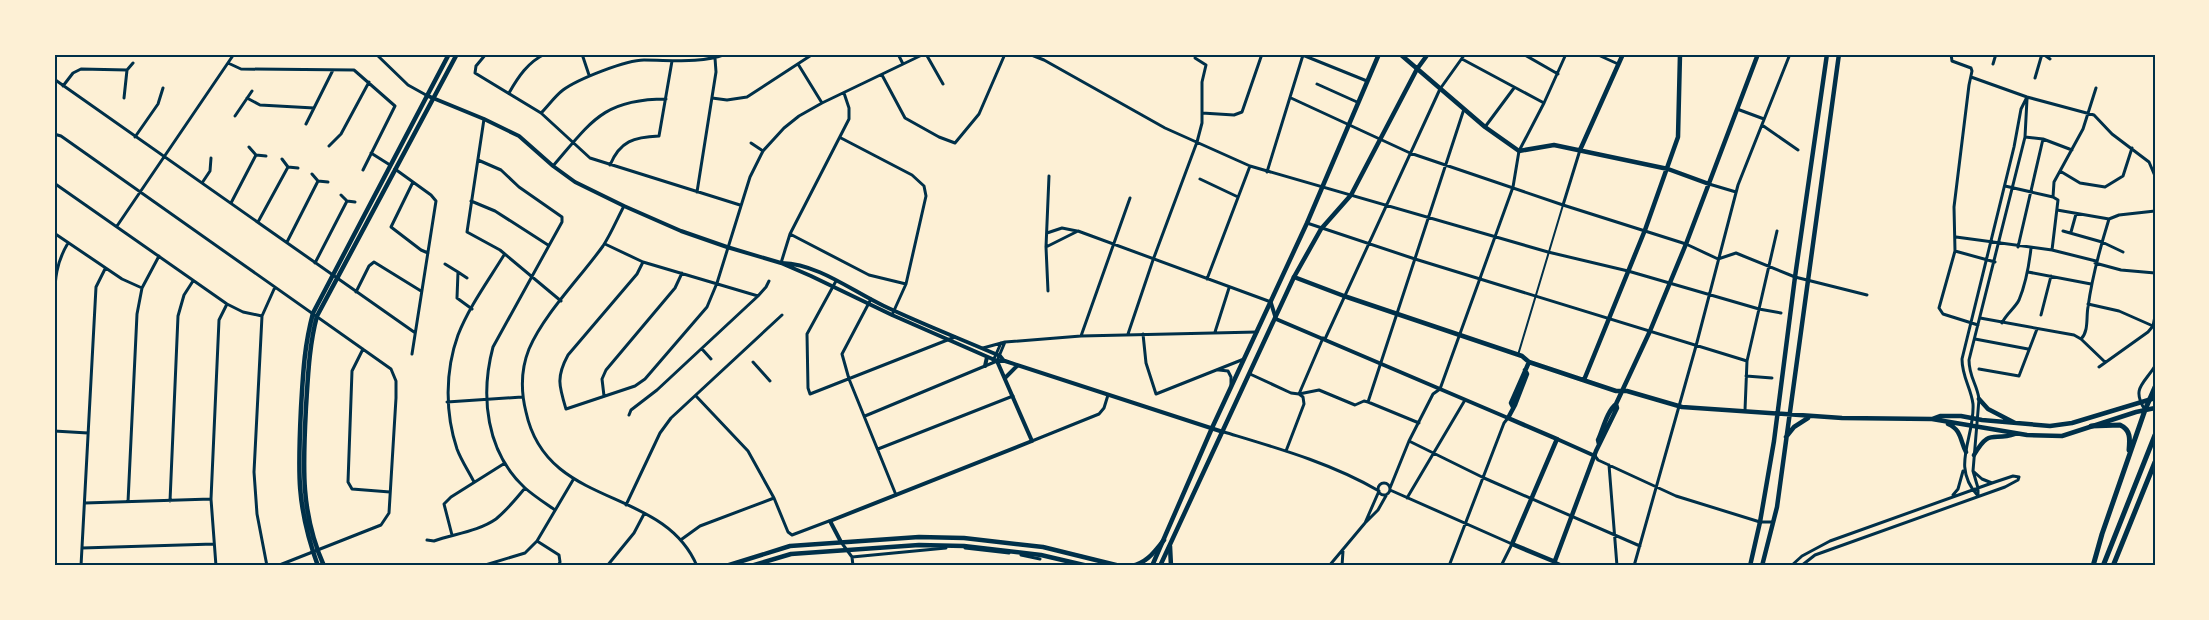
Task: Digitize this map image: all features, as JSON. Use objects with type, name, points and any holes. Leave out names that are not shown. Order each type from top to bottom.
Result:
[{"type":"highway","points":[[2093,566],[2102,534],[2155,387]]},
{"type":"highway","points":[[2091,426],[2123,426],[2130,437],[2128,460]]},
{"type":"highway","points":[[2103,566],[2155,435]]},
{"type":"highway","points":[[2113,566],[2155,462]]},
{"type":"main road","points":[[318,566],[306,507],[303,461],[309,353],[315,315],[430,97],[449,54]]},
{"type":"main road","points":[[430,97],[457,54]]},
{"type":"main road","points":[[1152,566],[1212,428],[1307,223],[1379,54]]},
{"type":"main road","points":[[1400,54],[1485,127],[1519,151],[1554,145],[1668,169],[1709,184]]},
{"type":"main road","points":[[1160,566],[1294,278],[1321,229],[1351,195],[1417,69],[1428,54]]},
{"type":"main road","points":[[1580,150],[1623,54]]},
{"type":"main road","points":[[1584,380],[1645,230],[1678,137],[1680,54]]},
{"type":"main road","points":[[1529,362],[1511,403],[1513,407],[1508,418],[1557,439],[1512,544],[1553,564],[1599,444],[1617,408],[1616,404],[1650,331],[1686,244],[1758,54]]},
{"type":"main road","points":[[1750,566],[1760,522],[1778,413],[1827,54]]},
{"type":"main road","points":[[1762,566],[1774,522],[1839,54]]},
{"type":"main road","points":[[1294,278],[1518,355],[1529,362],[1622,392],[1628,391],[1679,406],[1810,417],[1932,419],[1946,416],[2040,426],[2072,423],[2152,399]]},
{"type":"main road","points":[[1979,399],[1988,409],[2018,424]]},
{"type":"main road","points":[[1932,419],[2016,433],[2062,436],[2155,408]]},
{"type":"main road","points":[[1786,437],[1794,427],[1810,417]]},
{"type":"main road","points":[[1943,422],[1960,433],[1966,452]]},
{"type":"main road","points":[[1974,455],[1985,439],[1993,436],[2010,436],[2016,433]]},
{"type":"main road","points":[[726,566],[790,546],[918,537],[964,538],[1043,547],[1119,566]]},
{"type":"main road","points":[[1132,566],[1152,556],[1164,540]]},
{"type":"main road","points":[[751,566],[791,554],[919,545],[964,546],[1086,566],[1085,557]]},
{"type":"main road","points":[[1170,546],[1171,566]]},
{"type":"main road","points":[[315,551],[324,566]]},
{"type":"street","points":[[117,226],[234,54]]},
{"type":"street","points":[[376,54],[408,85],[519,136],[552,166],[575,182],[681,231],[781,263],[794,263],[995,361],[1005,361],[1286,451],[1372,487],[1383,495],[1389,491]]},
{"type":"street","points":[[486,54],[476,66],[475,73],[540,113],[590,158],[740,206]]},
{"type":"street","points":[[508,93],[521,73],[537,58],[545,54]]},
{"type":"street","points":[[582,54],[589,75]]},
{"type":"street","points":[[540,113],[562,90],[589,75],[641,59],[672,61],[715,58],[726,54]]},
{"type":"street","points":[[712,98],[727,100],[747,97],[813,54]]},
{"type":"street","points":[[898,54],[903,64]]},
{"type":"street","points":[[643,262],[637,274],[568,355],[561,369],[559,385],[566,409],[635,386],[645,379],[707,307],[717,283],[750,177],[763,151],[784,128],[822,103],[925,54],[943,84]]},
{"type":"street","points":[[882,75],[905,118],[955,143],[979,114],[1005,54]]},
{"type":"street","points":[[1029,54],[1044,60],[1165,128],[1250,166],[1548,252],[1628,271],[1759,309],[1781,313]]},
{"type":"street","points":[[1202,113],[1234,115],[1242,112],[1262,54]]},
{"type":"street","points":[[1268,172],[1291,98],[1301,54],[1367,81]]},
{"type":"street","points":[[1299,393],[1440,89],[1465,54]]},
{"type":"street","points":[[1523,54],[1558,74]]},
{"type":"street","points":[[1329,566],[1378,510],[1433,394],[1440,389],[1461,336],[1512,188],[1519,151],[1545,103],[1566,54]]},
{"type":"street","points":[[1596,54],[1618,64]]},
{"type":"street","points":[[1634,566],[1696,346],[1736,192],[1790,54]]},
{"type":"street","points":[[1951,54],[1952,61],[1971,68],[1972,71],[1954,207],[1955,251],[1939,308],[1943,314],[1978,325]]},
{"type":"street","points":[[1994,64],[1996,54]]},
{"type":"street","points":[[2035,78],[2042,54],[2050,59]]},
{"type":"street","points":[[697,192],[716,72],[715,58]]},
{"type":"street","points":[[1128,334],[1202,123],[1202,82],[1206,65],[1195,58]]},
{"type":"street","points":[[1462,58],[1545,103]]},
{"type":"street","points":[[610,165],[616,152],[624,144],[646,137],[660,136],[672,61]]},
{"type":"street","points":[[124,98],[127,70],[133,63]]},
{"type":"street","points":[[228,63],[241,69],[354,70],[395,106],[363,170]]},
{"type":"street","points":[[798,64],[822,103]]},
{"type":"street","points":[[63,86],[73,74],[81,69],[127,70]]},
{"type":"street","points":[[306,124],[333,70]]},
{"type":"street","points":[[1971,77],[2027,97],[2094,115],[2112,134],[2150,162],[2155,176]]},
{"type":"street","points":[[54,79],[414,332]]},
{"type":"street","points":[[329,146],[341,134],[369,82]]},
{"type":"street","points":[[1317,84],[1357,102]]},
{"type":"street","points":[[135,137],[158,104],[163,88]]},
{"type":"street","points":[[1485,127],[1514,88]]},
{"type":"street","points":[[2053,197],[2054,182],[2083,129],[2096,88]]},
{"type":"street","points":[[235,116],[252,91]]},
{"type":"street","points":[[781,263],[790,234],[849,119],[849,108],[844,93]]},
{"type":"street","points":[[1952,497],[1958,489],[1966,452],[1978,419],[1979,399],[1969,370],[2025,136],[2027,97]]},
{"type":"street","points":[[1978,496],[1973,471],[1972,404],[1962,368],[1963,353],[2005,186],[2021,109],[2027,97]]},
{"type":"street","points":[[247,98],[260,105],[314,108]]},
{"type":"street","points":[[1291,98],[1410,153],[1686,244],[1718,259],[1736,253],[1795,277],[1867,296]]},
{"type":"street","points":[[552,166],[593,120],[605,111],[640,99],[666,99]]},
{"type":"street","points":[[1368,402],[1464,109]]},
{"type":"street","points":[[1737,109],[1764,119]]},
{"type":"street","points":[[484,118],[467,232],[500,250],[561,301]]},
{"type":"street","points":[[1762,124],[1798,150]]},
{"type":"street","points":[[54,134],[390,369],[396,381],[389,513],[381,525],[277,566]]},
{"type":"street","points":[[2025,136],[2043,139],[2072,150]]},
{"type":"street","points":[[841,138],[912,175],[924,186],[926,196],[906,284],[893,313]]},
{"type":"street","points":[[2018,247],[2043,139]]},
{"type":"street","points":[[751,143],[763,151]]},
{"type":"street","points":[[249,147],[256,155],[266,156]]},
{"type":"street","points":[[2060,171],[2080,183],[2105,187],[2123,176],[2132,148]]},
{"type":"street","points":[[1518,355],[1580,150]]},
{"type":"street","points":[[372,153],[436,201],[411,354]]},
{"type":"street","points":[[231,203],[256,155]]},
{"type":"street","points":[[202,183],[210,171],[211,158]]},
{"type":"street","points":[[282,159],[288,167],[298,168]]},
{"type":"street","points":[[478,160],[501,170],[519,188],[562,217],[562,222],[493,347],[487,370],[485,399],[489,427],[505,463],[525,488],[555,510]]},
{"type":"street","points":[[1207,279],[1250,166]]},
{"type":"street","points":[[258,222],[288,167]]},
{"type":"street","points":[[312,174],[318,181],[328,182]]},
{"type":"street","points":[[1048,291],[1046,247],[1049,176]]},
{"type":"street","points":[[1200,179],[1238,196]]},
{"type":"street","points":[[286,242],[318,181]]},
{"type":"street","points":[[413,182],[391,227],[420,250],[428,253]]},
{"type":"street","points":[[54,183],[227,304],[243,312],[262,316]]},
{"type":"street","points":[[1709,184],[1736,192]]},
{"type":"street","points":[[2005,186],[2031,191],[2058,200],[2052,250]]},
{"type":"street","points":[[341,195],[347,201],[355,202]]},
{"type":"street","points":[[1081,336],[1130,198]]},
{"type":"street","points":[[315,263],[347,201]]},
{"type":"street","points":[[471,201],[495,211],[548,245]]},
{"type":"street","points":[[624,206],[605,244],[539,329],[528,351],[523,370],[522,397],[528,424],[537,442],[554,464],[573,480],[666,525],[682,539],[697,566]]},
{"type":"street","points":[[2057,210],[2109,219],[2119,215],[2155,211]]},
{"type":"street","points":[[2071,233],[2076,214]]},
{"type":"street","points":[[2081,339],[2086,332],[2088,304],[2096,262],[2109,219]]},
{"type":"street","points":[[1307,223],[1414,259],[1747,361]]},
{"type":"street","points":[[1047,233],[1062,228],[1078,231],[1271,303],[1276,319],[1508,418],[1504,423],[1449,566]]},
{"type":"street","points":[[1046,247],[1078,231]]},
{"type":"street","points":[[1745,410],[1747,361],[1777,231]]},
{"type":"street","points":[[2062,231],[2102,242],[2123,252]]},
{"type":"street","points":[[54,233],[105,269],[142,288]]},
{"type":"street","points":[[790,234],[869,275],[906,284]]},
{"type":"street","points":[[1955,237],[2052,250],[2121,270],[2155,273]]},
{"type":"street","points":[[54,302],[59,258],[68,243]]},
{"type":"street","points":[[605,244],[643,262],[758,296]]},
{"type":"street","points":[[2002,323],[2018,302],[2028,272],[2031,248]]},
{"type":"street","points":[[1955,251],[1995,262]]},
{"type":"street","points":[[474,482],[458,450],[447,402],[452,354],[472,309],[504,255]]},
{"type":"street","points":[[128,502],[137,314],[142,288],[159,256]]},
{"type":"street","points":[[356,292],[369,266],[374,262],[421,291]]},
{"type":"street","points":[[445,264],[467,278]]},
{"type":"street","points":[[81,566],[96,287],[105,269]]},
{"type":"street","points":[[458,272],[457,298],[472,309]]},
{"type":"street","points":[[2028,272],[2092,285]]},
{"type":"street","points":[[604,396],[602,380],[606,370],[675,288],[682,273]]},
{"type":"street","points":[[2042,315],[2051,276]]},
{"type":"street","points":[[170,501],[178,316],[184,295],[193,280]]},
{"type":"street","points":[[629,415],[631,410],[657,390],[758,296],[769,280]]},
{"type":"street","points":[[835,284],[807,334],[810,394],[955,337]]},
{"type":"street","points":[[267,566],[257,514],[254,472],[262,316],[275,287]]},
{"type":"street","points":[[1215,332],[1229,287]]},
{"type":"street","points":[[870,302],[842,354],[849,379],[896,495]]},
{"type":"street","points":[[216,566],[211,499],[219,320],[227,304]]},
{"type":"street","points":[[2088,304],[2119,311],[2153,327]]},
{"type":"street","points":[[893,313],[982,348],[1005,361]]},
{"type":"street","points":[[626,505],[660,433],[671,418],[782,315]]},
{"type":"street","points":[[2099,367],[2148,332],[2153,327],[2155,316]]},
{"type":"street","points":[[1980,318],[2063,333],[2081,339],[2105,362]]},
{"type":"street","points":[[1979,369],[2019,376],[2037,329]]},
{"type":"street","points":[[982,348],[1005,342],[1081,336],[1257,332]]},
{"type":"street","points":[[1143,334],[1146,363],[1156,394],[1246,358]]},
{"type":"street","points":[[1975,339],[2028,349]]},
{"type":"street","points":[[865,416],[995,361],[1005,342]]},
{"type":"street","points":[[998,355],[1000,343]]},
{"type":"street","points":[[363,348],[352,371],[348,482],[352,489],[390,492]]},
{"type":"street","points":[[702,348],[711,359]]},
{"type":"street","points":[[985,366],[987,357]]},
{"type":"street","points":[[995,361],[1005,378],[1032,441]]},
{"type":"street","points":[[753,362],[770,381]]},
{"type":"street","points":[[1005,378],[1019,366]]},
{"type":"street","points":[[2145,410],[2140,402],[2140,386],[2155,366]]},
{"type":"street","points":[[1214,370],[1228,371],[1231,376],[1230,391]]},
{"type":"street","points":[[1251,374],[1291,393],[1319,390],[1355,405],[1364,401],[1368,402],[1419,423]]},
{"type":"street","points":[[1746,376],[1772,378]]},
{"type":"street","points":[[1286,451],[1304,404],[1303,396],[1299,393]]},
{"type":"street","points":[[696,396],[748,451],[774,498],[788,532],[792,535],[1099,414],[1104,408],[1108,395]]},
{"type":"street","points":[[878,449],[1013,396]]},
{"type":"street","points":[[447,402],[522,397]]},
{"type":"street","points":[[1407,498],[1465,400]]},
{"type":"street","points":[[54,431],[88,433]]},
{"type":"street","points":[[1557,439],[1683,498],[1760,522],[1774,522]]},
{"type":"street","points":[[1409,441],[1484,478],[1640,546]]},
{"type":"street","points":[[452,535],[444,504],[451,497],[505,463]]},
{"type":"street","points":[[1609,465],[1617,566]]},
{"type":"street","points":[[1963,469],[1972,490],[1978,496]]},
{"type":"street","points":[[1973,471],[1992,483]]},
{"type":"street","points":[[1791,566],[1802,556],[1830,541],[1992,483],[2013,476],[2019,477],[2018,480],[2005,487],[1839,545],[1815,555],[1801,566]]},
{"type":"street","points":[[1372,487],[1393,479]]},
{"type":"street","points":[[482,566],[525,553],[537,541],[573,480]]},
{"type":"street","points":[[1381,484],[1388,484],[1389,491]]},
{"type":"street","points":[[1365,523],[1381,484]]},
{"type":"street","points":[[427,540],[434,541],[495,520],[525,488]]},
{"type":"street","points":[[1389,491],[1512,544],[1501,566]]},
{"type":"street","points":[[682,539],[700,526],[774,498]]},
{"type":"street","points":[[85,503],[211,499]]},
{"type":"street","points":[[607,566],[634,533],[644,513]]},
{"type":"street","points":[[830,521],[852,557],[854,566]]},
{"type":"street","points":[[537,541],[559,555],[558,566]]},
{"type":"street","points":[[82,548],[214,544]]},
{"type":"street","points":[[852,557],[954,547],[1041,557],[1040,566]]},
{"type":"street","points":[[1342,566],[1343,549]]},
{"type":"street","points":[[1553,564],[1564,566]]}]
